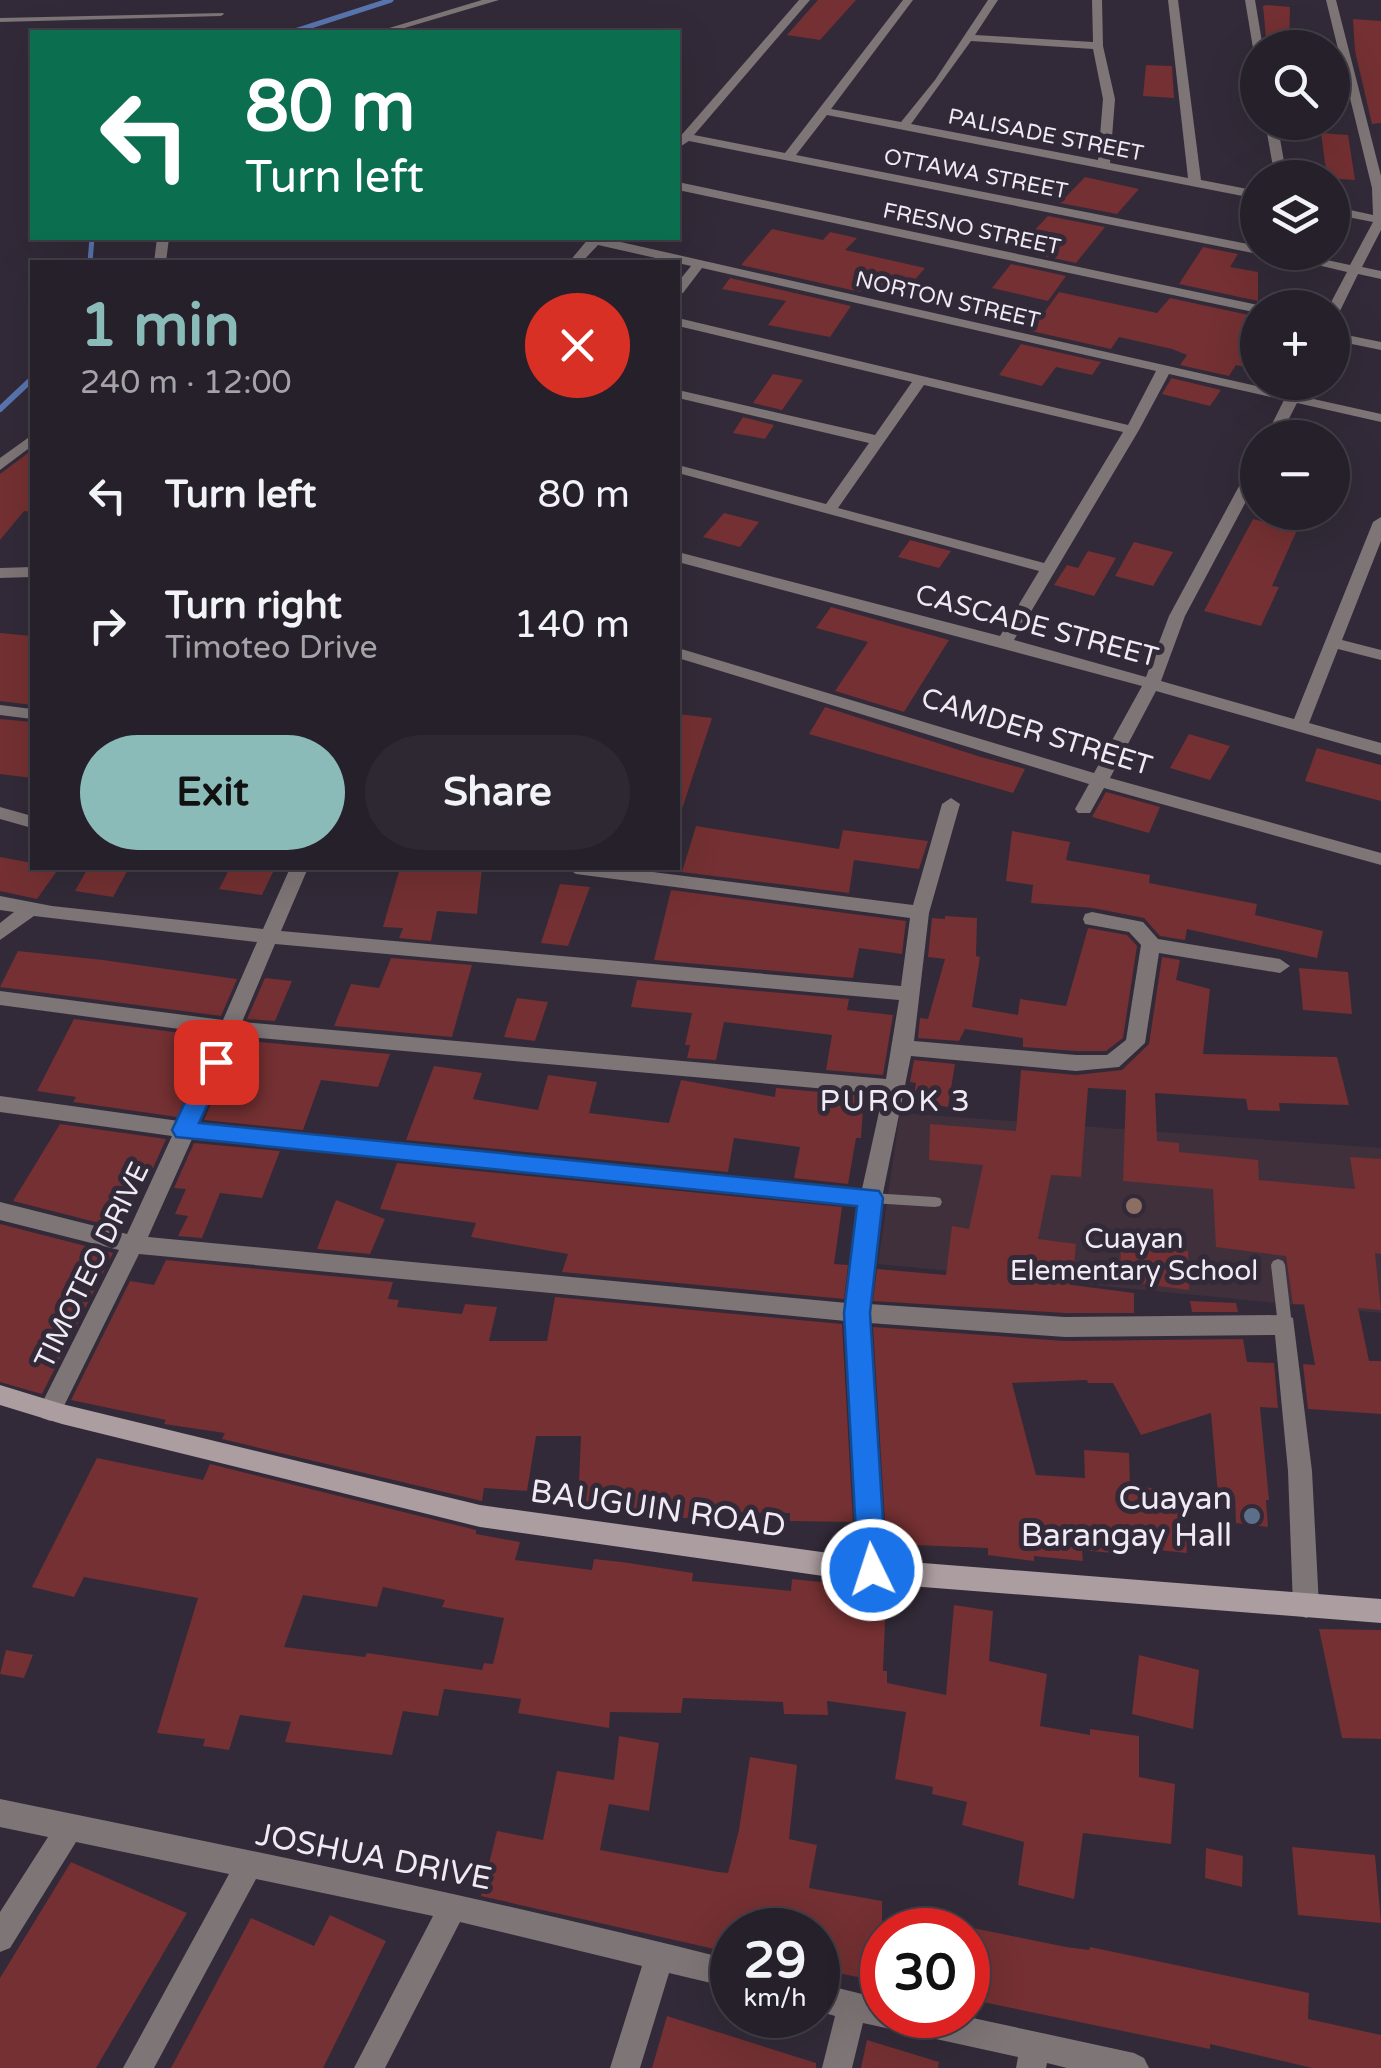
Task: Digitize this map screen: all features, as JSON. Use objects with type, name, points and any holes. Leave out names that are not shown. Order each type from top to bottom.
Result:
[{"type":"street","points":[[388,30],[494,0]]},
{"type":"street","points":[[682,142],[805,0]]},
{"type":"street","points":[[789,156],[908,0]]},
{"type":"street","points":[[902,126],[970,38],[993,0]]},
{"type":"street","points":[[1097,0],[1098,46],[1108,99],[1104,165]]},
{"type":"street","points":[[1173,0],[1196,184]]},
{"type":"street","points":[[1250,0],[1255,30]]},
{"type":"street","points":[[1331,0],[1379,188],[1380,220],[1344,290]]},
{"type":"street","points":[[970,38],[1098,46]]},
{"type":"street","name":"PALISADE STREET","points":[[826,111],[1240,193]]},
{"type":"street","name":"OTTAWA STREET","points":[[682,142],[789,156],[1240,246]]},
{"type":"street","name":"FRESNO STREET","points":[[680,186],[1240,305]]},
{"type":"street","name":"FRESNO STREET","points":[[680,198],[1240,316]]},
{"type":"street","points":[[1350,214],[1380,220]]},
{"type":"street","points":[[577,260],[595,240]]},
{"type":"street","name":"NORTON STREET","points":[[600,240],[1165,368],[1240,381]]},
{"type":"street","points":[[680,288],[700,263]]},
{"type":"street","points":[[1350,269],[1381,275]]},
{"type":"street","points":[[680,322],[1132,430]]},
{"type":"street","points":[[1350,329],[1381,335]]},
{"type":"street","points":[[1350,340],[1381,346]]},
{"type":"street","points":[[1004,642],[1165,368]]},
{"type":"street","points":[[829,510],[922,378]]},
{"type":"street","points":[[680,394],[877,440]]},
{"type":"street","name":"NORTON STREET","points":[[1326,400],[1381,418]]},
{"type":"street","points":[[0,466],[30,441]]},
{"type":"street","points":[[680,470],[1049,569]]},
{"type":"street","points":[[1084,809],[1151,684],[1177,616],[1240,498]]},
{"type":"street","points":[[1298,727],[1381,522]]},
{"type":"street","name":"CASCADE STREET","points":[[680,558],[1004,642],[1381,749]]},
{"type":"street","points":[[0,573],[30,572]]},
{"type":"street","points":[[1334,643],[1381,655]]},
{"type":"street","name":"CAMDER STREET","points":[[680,654],[1100,781],[1381,859]]},
{"type":"street","points":[[0,710],[30,714]]},
{"type":"street","points":[[872,1570],[857,1313],[871,1198],[903,1048],[920,913],[951,804]]},
{"type":"street","points":[[0,814],[30,822]]},
{"type":"street","name":"TIMOTEO DRIVE","points":[[50,1411],[134,1245],[299,870]]},
{"type":"street","points":[[591,870],[920,913]]},
{"type":"street","points":[[0,903],[270,937],[909,994]]},
{"type":"street","points":[[0,933],[31,909]]},
{"type":"street","points":[[903,1048],[1112,1062],[1136,1043],[1151,946],[1149,934],[1140,927],[1092,919]]},
{"type":"street","points":[[1151,946],[1280,966]]},
{"type":"street","points":[[0,998],[231,1028],[892,1087]]},
{"type":"street","points":[[0,1104],[184,1130],[871,1198]]},
{"type":"street","points":[[0,1211],[134,1245],[857,1313],[1065,1328],[1285,1326],[1300,1471],[1306,1606]]},
{"type":"street","name":"BAUGUIN ROAD","points":[[0,1395],[50,1411],[480,1516],[872,1570],[1381,1611]]},
{"type":"street","name":"JOSHUA DRIVE","points":[[0,1812],[453,1906],[710,1968]]},
{"type":"street","points":[[0,1938],[70,1827]]},
{"type":"street","points":[[138,2068],[248,1866]]},
{"type":"street","points":[[369,2068],[453,1906]]},
{"type":"street","points":[[625,2068],[660,1954]]},
{"type":"street","points":[[840,2002],[860,2008]]},
{"type":"street","points":[[837,2068],[852,2006]]},
{"type":"street","points":[[970,2038],[1033,2057],[1134,2068]]},
{"type":"lane","points":[[0,20],[221,14]]},
{"type":"lane","points":[[871,1198],[935,1202]]},
{"type":"lane","points":[[1278,1265],[1285,1326]]},
{"type":"shaded area","name":"Cuayan Elementary School","points":[[900,1113],[1381,1148],[1381,1313],[878,1264]]},
{"type":"building","points":[[818,0],[856,0],[820,40],[787,35]]},
{"type":"building","points":[[1263,6],[1290,7],[1289,30],[1265,30]]},
{"type":"building","points":[[1353,19],[1381,21],[1381,123],[1372,124],[1355,51]]},
{"type":"building","points":[[1146,65],[1172,66],[1174,98],[1143,96]]},
{"type":"building","points":[[1322,140],[1349,140],[1355,180],[1350,180],[1350,160],[1325,160]]},
{"type":"building","points":[[1085,177],[1139,189],[1117,214],[1060,203]]},
{"type":"building","points":[[1048,216],[1105,227],[1076,263],[1021,251],[1031,239],[1027,238]]},
{"type":"building","points":[[772,229],[823,240],[830,232],[857,238],[845,250],[925,268],[906,290],[868,282],[860,292],[741,265]]},
{"type":"building","points":[[1203,247],[1238,254],[1230,267],[1258,272],[1258,290],[1240,290],[1240,297],[1179,284]]},
{"type":"building","points":[[1011,264],[1066,276],[1048,301],[992,288]]},
{"type":"building","points":[[730,278],[851,306],[830,337],[768,325],[786,301],[722,289]]},
{"type":"building","points":[[1059,292],[1157,313],[1170,298],[1240,313],[1240,366],[1236,365],[1229,376],[1180,365],[1187,355],[1172,349],[1119,337],[1111,349],[1031,331]]},
{"type":"building","points":[[1021,344],[1101,362],[1092,375],[1056,367],[1042,386],[999,375]]},
{"type":"building","points":[[773,374],[803,380],[782,410],[753,403]]},
{"type":"building","points":[[1171,378],[1221,390],[1210,406],[1162,394]]},
{"type":"building","points":[[743,417],[774,425],[765,439],[733,433]]},
{"type":"building","points":[[30,452],[30,512],[24,511],[0,540],[0,474]]},
{"type":"building","points":[[724,513],[759,522],[740,547],[703,537]]},
{"type":"building","points":[[1247,530],[1297,530],[1272,586],[1279,587],[1261,626],[1204,611]]},
{"type":"building","points":[[910,540],[951,551],[939,568],[898,557]]},
{"type":"building","points":[[1134,542],[1173,552],[1153,586],[1115,576]]},
{"type":"building","points":[[1088,551],[1116,558],[1094,596],[1054,585],[1067,565],[1078,568]]},
{"type":"building","points":[[831,607],[949,640],[904,712],[835,691],[868,642],[816,628]]},
{"type":"building","points":[[0,633],[30,636],[30,705],[0,701]]},
{"type":"building","points":[[825,707],[1025,769],[1013,793],[809,734]]},
{"type":"building","points":[[680,714],[712,718],[682,809]]},
{"type":"building","points":[[0,719],[30,722],[30,778],[0,774]]},
{"type":"building","points":[[1189,734],[1230,746],[1210,780],[1170,768]]},
{"type":"building","points":[[1317,748],[1381,765],[1381,801],[1305,781]]},
{"type":"building","points":[[1106,792],[1160,807],[1149,833],[1092,817]]},
{"type":"building","points":[[696,826],[839,849],[843,830],[928,841],[919,869],[854,860],[849,893],[682,872]]},
{"type":"building","points":[[1012,831],[1070,842],[1066,860],[1150,875],[1149,883],[1257,904],[1255,915],[1323,931],[1317,958],[1187,929],[1185,940],[1160,936],[1144,918],[1093,908],[1031,903],[1033,885],[1006,881]]},
{"type":"building","points":[[0,857],[30,863],[30,870],[58,870],[37,899],[0,891]]},
{"type":"building","points":[[87,870],[128,870],[113,897],[75,891]]},
{"type":"building","points":[[229,870],[274,870],[262,895],[219,889]]},
{"type":"building","points":[[399,870],[482,870],[477,914],[437,911],[431,941],[399,938],[403,928],[383,927]]},
{"type":"building","points":[[560,884],[590,887],[568,946],[541,943]]},
{"type":"building","points":[[671,890],[906,921],[902,954],[859,948],[853,978],[654,960]]},
{"type":"building","points":[[932,918],[977,918],[976,956],[980,957],[972,1007],[1018,1015],[1020,999],[1066,1006],[1088,928],[1127,935],[1137,946],[1123,1038],[1106,1051],[1076,1051],[1023,1047],[1023,1038],[965,1029],[959,1041],[918,1038],[920,1018],[928,1019],[945,959],[928,957]]},
{"type":"building","points":[[18,951],[237,979],[221,1016],[0,987]]},
{"type":"building","points":[[1162,957],[1180,960],[1176,980],[1210,989],[1203,1054],[1337,1057],[1349,1105],[1279,1103],[1280,1111],[1248,1110],[1246,1099],[1155,1093],[1157,1141],[1179,1143],[1179,1152],[1258,1160],[1259,1180],[1355,1189],[1350,1157],[1381,1159],[1381,1254],[1375,1253],[1381,1310],[1358,1308],[1369,1361],[1381,1361],[1381,1414],[1308,1409],[1303,1364],[1315,1365],[1304,1304],[1293,1304],[1286,1256],[1216,1247],[1213,1189],[1123,1181],[1126,1090],[1088,1088],[1081,1177],[1051,1175],[1038,1239],[1076,1244],[1072,1285],[1134,1293],[1134,1313],[1065,1313],[873,1301],[877,1269],[946,1275],[952,1226],[969,1229],[983,1165],[929,1160],[930,1124],[1016,1131],[1021,1070],[1076,1075],[1122,1070],[1149,1044]]},
{"type":"building","points":[[391,958],[472,965],[452,1037],[334,1026],[351,984],[379,988]]},
{"type":"building","points":[[1299,968],[1348,972],[1352,1014],[1303,1010]]},
{"type":"building","points":[[265,978],[292,981],[275,1021],[247,1019]]},
{"type":"building","points":[[637,980],[849,999],[847,1010],[893,1015],[883,1075],[826,1070],[832,1035],[724,1022],[716,1060],[687,1058],[690,1045],[685,1045],[692,1013],[631,1007]]},
{"type":"building","points":[[517,998],[548,1002],[535,1041],[504,1037]]},
{"type":"building","points":[[74,1019],[212,1037],[177,1117],[73,1102],[76,1097],[37,1091]]},
{"type":"building","points":[[238,1040],[390,1054],[378,1087],[321,1080],[303,1130],[204,1120]]},
{"type":"building","points":[[914,1060],[955,1064],[948,1107],[913,1101],[916,1083],[910,1082]]},
{"type":"building","points":[[434,1066],[482,1073],[473,1099],[538,1110],[548,1075],[597,1082],[589,1113],[669,1123],[681,1080],[775,1097],[776,1088],[864,1096],[861,1138],[856,1138],[848,1184],[794,1178],[800,1147],[734,1138],[728,1172],[406,1140]]},
{"type":"building","points":[[60,1124],[166,1139],[146,1184],[138,1184],[115,1227],[13,1201]]},
{"type":"building","points":[[194,1143],[280,1151],[262,1198],[220,1193],[202,1238],[178,1236],[188,1216],[175,1214],[186,1189],[174,1188]]},
{"type":"building","points":[[397,1163],[842,1207],[834,1264],[848,1265],[844,1299],[562,1272],[568,1254],[471,1237],[476,1223],[380,1209]]},
{"type":"building","points":[[336,1200],[385,1219],[370,1254],[317,1249]]},
{"type":"building","points":[[0,1224],[113,1253],[42,1394],[0,1382]]},
{"type":"building","points":[[1121,1243],[1188,1251],[1189,1290],[1120,1281]]},
{"type":"building","points":[[166,1260],[393,1282],[388,1299],[399,1300],[397,1307],[462,1314],[465,1304],[497,1307],[489,1341],[547,1341],[555,1297],[842,1324],[853,1522],[790,1521],[790,1513],[716,1512],[716,1518],[654,1518],[626,1515],[628,1504],[578,1504],[581,1436],[536,1436],[527,1491],[484,1488],[482,1501],[222,1439],[225,1433],[164,1424],[166,1420],[71,1400],[130,1281],[154,1285]]},
{"type":"building","points":[[1190,1301],[1236,1303],[1238,1312],[1192,1312]]},
{"type":"building","points":[[873,1327],[1065,1341],[1243,1339],[1247,1362],[1274,1363],[1278,1408],[1260,1407],[1268,1527],[1236,1523],[1235,1497],[1218,1495],[1211,1413],[1141,1435],[1113,1383],[1012,1383],[1036,1475],[1085,1478],[1084,1450],[1129,1453],[1130,1486],[1183,1491],[1187,1553],[1129,1547],[1130,1555],[1082,1550],[1083,1561],[1034,1556],[1034,1561],[988,1555],[988,1548],[889,1544]]},
{"type":"building","points":[[97,1458],[203,1480],[210,1464],[520,1542],[515,1560],[592,1570],[594,1559],[693,1573],[692,1581],[791,1591],[792,1579],[840,1584],[840,1592],[886,1596],[883,1671],[887,1671],[887,1683],[946,1695],[954,1605],[993,1611],[989,1661],[1047,1674],[1040,1726],[1090,1735],[1090,1729],[1139,1736],[1139,1777],[1175,1784],[1171,1844],[1083,1833],[1074,1899],[1018,1885],[1024,1842],[962,1825],[967,1802],[932,1794],[933,1787],[895,1779],[906,1712],[827,1701],[828,1715],[784,1714],[783,1702],[683,1698],[681,1713],[610,1712],[609,1728],[518,1713],[521,1699],[444,1689],[438,1716],[403,1711],[392,1755],[285,1742],[291,1722],[240,1715],[229,1750],[203,1746],[205,1739],[157,1733],[198,1598],[84,1577],[74,1597],[32,1587]],"holes":[[[383,1587],[445,1600],[442,1607],[504,1618],[493,1664],[484,1663],[482,1670],[367,1653],[365,1657],[284,1647],[303,1595],[377,1607]]]},
{"type":"building","points":[[1319,1629],[1381,1630],[1381,1739],[1342,1738]]},
{"type":"building","points":[[6,1650],[33,1655],[24,1678],[0,1674]]},
{"type":"building","points":[[1139,1655],[1199,1670],[1193,1729],[1132,1714]]},
{"type":"building","points":[[619,1736],[659,1743],[649,1811],[609,1804],[600,1850],[728,1873],[750,1757],[797,1765],[789,1839],[817,1845],[809,1888],[882,1901],[882,1908],[860,1908],[860,1978],[840,1973],[840,1908],[710,1908],[710,1948],[481,1896],[497,1831],[543,1840],[557,1771],[614,1780]]},
{"type":"building","points":[[1292,1847],[1375,1855],[1381,1923],[1298,1915]]},
{"type":"building","points":[[1206,1848],[1243,1856],[1242,1887],[1205,1878]]},
{"type":"building","points":[[71,1862],[187,1913],[96,2068],[0,2068],[0,1978]]},
{"type":"building","points":[[330,1915],[386,1941],[323,2068],[171,2068],[251,1918],[314,1946]]},
{"type":"building","points":[[990,1931],[1066,1947],[1090,1947],[1309,1993],[1308,2019],[1381,2035],[1381,2068],[1312,2068],[1210,2044],[1210,2049],[990,2004]]},
{"type":"building","points":[[667,2016],[710,2030],[710,2038],[737,2038],[816,2063],[816,2068],[652,2068]]},
{"type":"building","points":[[867,2040],[939,2062],[938,2068],[861,2068]]},
{"type":"waterway","points":[[298,30],[391,0]]},
{"type":"waterway","points":[[90,260],[92,240]]},
{"type":"waterway","points":[[0,409],[30,381]]},
{"type":"place","name":"Cuayan Elementary School","points":[[1134,1206]]},
{"type":"place","name":"Cuayan Barangay Hall","points":[[1252,1516]]},
{"type":"district","name":"PUROK 3","points":[[896,1101]]},
{"type":"route","points":[[216,1062],[184,1130],[871,1198],[857,1313],[872,1570]]}]
